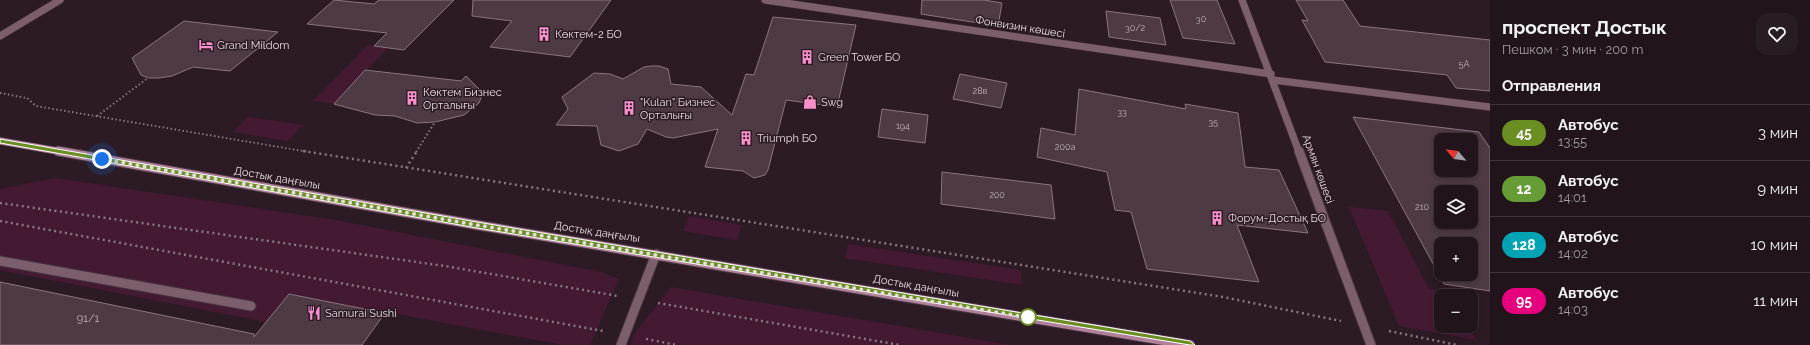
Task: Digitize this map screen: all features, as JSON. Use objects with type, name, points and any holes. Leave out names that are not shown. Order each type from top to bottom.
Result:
[{"type":"main road","name":"Достық даңғылы","points":[[0,141],[477,225],[1190,345]]},
{"type":"street","points":[[0,36],[60,0]]},
{"type":"street","name":"Фонвизин көшесі","points":[[765,0],[1272,77],[1490,108]]},
{"type":"street","name":"Армян көшесі","points":[[1242,0],[1371,345]]},
{"type":"street","points":[[620,345],[656,254]]},
{"type":"street","points":[[0,261],[251,306]]},
{"type":"path","points":[[97,116],[148,78]]},
{"type":"path","points":[[0,94],[27,98],[36,106],[406,168],[1223,297],[1457,345]]},
{"type":"path","points":[[406,168],[435,122]]},
{"type":"path","points":[[0,203],[445,266],[900,345]]},
{"type":"path","points":[[0,221],[677,345]]},
{"type":"shaded area","points":[[368,45],[388,48],[357,79],[344,105],[313,101]]},
{"type":"shaded area","points":[[248,117],[304,125],[287,141],[233,132]]},
{"type":"shaded area","points":[[55,178],[336,220],[601,272],[619,279],[590,345],[563,345],[289,294],[266,322],[0,270],[0,189]]},
{"type":"shaded area","points":[[1349,207],[1388,211],[1429,289],[1434,290],[1434,332],[1399,326]]},
{"type":"shaded area","points":[[689,216],[742,225],[737,240],[683,231]]},
{"type":"shaded area","points":[[848,244],[1021,270],[1022,285],[845,258]]},
{"type":"shaded area","points":[[671,287],[1010,345],[631,345],[635,333]]},
{"type":"shaded area","points":[[1438,333],[1472,333],[1476,340]]},
{"type":"building","points":[[334,0],[374,4],[379,0],[454,0],[404,50],[374,46],[387,33],[307,24]]},
{"type":"building","name":"Көктем-2 БО","points":[[473,0],[611,0],[570,57],[490,47],[512,21],[472,16]]},
{"type":"building","points":[[922,0],[984,0],[1002,3],[998,26],[921,14]]},
{"type":"building","points":[[1170,0],[1217,0],[1235,44],[1183,38]]},
{"type":"building","points":[[1296,0],[1343,0],[1360,26],[1490,40],[1490,91],[1456,88],[1447,75],[1325,62],[1302,20],[1308,21]]},
{"type":"building","points":[[1106,11],[1160,18],[1166,45],[1109,37]]},
{"type":"building","points":[[773,17],[856,25],[837,107],[786,100],[768,170],[765,175],[754,178],[743,171],[705,167],[718,129],[673,138],[666,137],[647,129],[638,144],[619,151],[601,145],[597,126],[556,125],[568,109],[562,97],[594,73],[610,74],[623,79],[644,67],[651,66],[659,66],[668,69],[671,84],[701,87],[732,115],[746,74],[754,75]]},
{"type":"building","name":"Grand Mildom","points":[[184,21],[278,32],[230,71],[193,67],[172,76],[159,78],[148,78],[141,75],[132,58]]},
{"type":"building","name":"Көктем Бизнес Орталығы","points":[[365,70],[461,81],[466,76],[483,93],[479,103],[464,115],[435,122],[417,123],[395,116],[375,115],[334,104]]},
{"type":"building","points":[[960,74],[1007,83],[1001,108],[953,99]]},
{"type":"building","name":"Форум-Достық БО","points":[[1079,89],[1186,109],[1185,104],[1238,113],[1245,167],[1279,170],[1308,233],[1237,225],[1259,282],[1147,269],[1131,212],[1115,210],[1107,172],[1037,157],[1041,128],[1075,135]]},
{"type":"building","points":[[882,109],[928,115],[925,143],[878,137]]},
{"type":"building","points":[[1353,117],[1479,132],[1490,148],[1490,291],[1444,284],[1442,281],[1478,281],[1478,237],[1434,237],[1434,266]]},
{"type":"building","points":[[942,172],[1051,185],[1055,219],[941,204]]},
{"type":"building","points":[[0,282],[254,334],[254,337],[289,294],[385,313],[362,345],[0,345]]},
{"type":"bus line","name":"45","points":[[0,141],[477,225],[1190,345]]},
{"type":"place","name":"Көктем-2 БО","points":[[544,34]]},
{"type":"place","name":"Grand Mildom","points":[[206,45]]},
{"type":"place","name":"Green Tower БО","points":[[807,57]]},
{"type":"place","name":"Көктем Бизнес Орталығы","points":[[412,98]]},
{"type":"place","name":"Swg","points":[[810,102]]},
{"type":"place","name":"\"Kulan\" Бизнес Орталығы","points":[[629,108]]},
{"type":"place","name":"Triumph БО","points":[[746,138]]},
{"type":"place","name":"Форум-Достық БО","points":[[1217,218]]},
{"type":"place","name":"Samurai Sushi","points":[[314,313]]},
{"type":"route","points":[[102,159],[477,225],[1031,318],[1028,317]]}]
